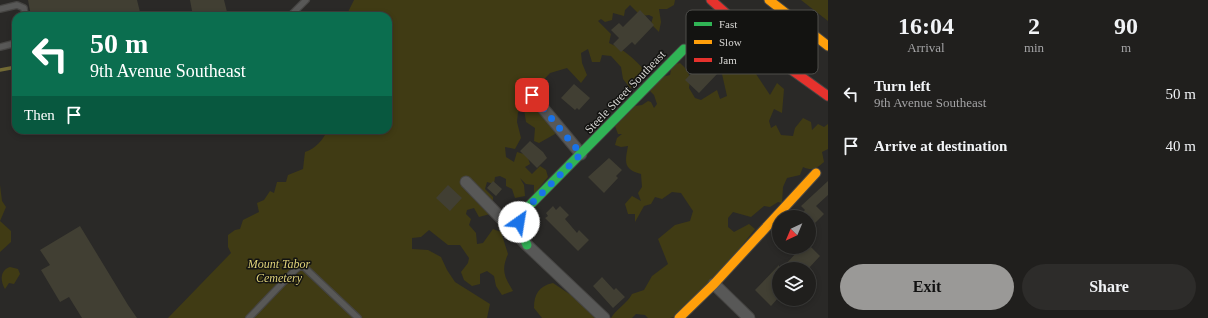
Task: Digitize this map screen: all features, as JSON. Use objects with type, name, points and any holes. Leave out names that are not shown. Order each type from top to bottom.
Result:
[{"type":"main road","points":[[711,0],[722,10]]},
{"type":"main road","points":[[769,0],[782,10]]},
{"type":"main road","points":[[818,38],[828,46]]},
{"type":"main road","name":"Steele Street Southeast","points":[[527,245],[520,231],[519,222],[527,208],[684,49]]},
{"type":"main road","points":[[797,74],[828,96]]},
{"type":"main road","points":[[679,318],[714,284],[816,173]]},
{"type":"street","points":[[532,95],[581,154]]},
{"type":"street","points":[[466,182],[527,245],[604,318]]},
{"type":"street","points":[[714,284],[749,318]]},
{"type":"lane","points":[[294,12],[306,0]]},
{"type":"lane","points":[[0,9],[17,5],[24,8],[24,12]]},
{"type":"lane","points":[[0,47],[12,44]]},
{"type":"lane","points":[[249,318],[299,267],[304,267],[358,318]]},
{"type":"green space","name":"Mount Tabor Cemetery","points":[[354,0],[675,0],[674,5],[667,9],[659,9],[661,22],[659,32],[651,24],[653,17],[649,15],[641,16],[630,5],[625,10],[624,16],[613,13],[612,20],[605,22],[601,19],[598,21],[611,34],[609,43],[619,48],[637,62],[645,71],[639,84],[630,88],[623,79],[621,67],[611,56],[602,55],[600,62],[592,62],[588,49],[581,53],[582,63],[587,75],[581,83],[567,68],[550,73],[538,86],[540,95],[547,99],[549,106],[544,118],[554,124],[555,134],[539,143],[534,141],[535,128],[526,122],[524,109],[518,112],[517,122],[521,138],[515,149],[505,147],[506,157],[514,162],[517,152],[527,155],[530,164],[525,167],[532,174],[540,166],[546,170],[548,177],[534,194],[534,185],[526,184],[520,178],[524,185],[525,196],[515,198],[512,189],[506,186],[506,179],[500,176],[495,177],[494,184],[487,182],[485,189],[493,197],[493,206],[490,214],[479,217],[474,208],[467,210],[466,214],[471,219],[469,225],[476,233],[477,244],[483,243],[493,229],[501,232],[508,254],[504,273],[513,291],[502,295],[496,286],[494,276],[487,271],[480,274],[480,284],[472,286],[464,280],[461,272],[468,263],[469,258],[460,245],[448,245],[429,230],[421,237],[412,238],[412,249],[428,250],[441,257],[455,282],[490,304],[487,318],[168,318],[231,253],[228,247],[228,235],[235,230],[240,229],[243,220],[259,212],[257,203],[264,200],[270,191],[274,193],[277,182],[286,182],[288,175],[303,169],[305,152],[316,146],[325,134],[392,134],[392,12],[348,12]]},
{"type":"green space","points":[[801,0],[828,0],[828,21],[818,13],[818,10],[814,10]]},
{"type":"green space","points":[[680,63],[686,70],[686,74],[689,74],[689,88],[695,98],[701,100],[717,90],[720,99],[727,96],[722,74],[756,74],[770,95],[777,83],[784,89],[782,113],[774,109],[769,121],[771,128],[776,125],[781,135],[793,136],[795,128],[803,118],[811,122],[812,130],[818,124],[824,127],[828,124],[828,149],[822,152],[824,162],[814,169],[803,167],[800,175],[787,178],[783,187],[782,203],[778,202],[770,207],[764,206],[751,217],[733,212],[728,218],[728,227],[734,232],[749,224],[755,229],[689,313],[670,318],[648,318],[645,315],[636,314],[632,318],[611,318],[632,294],[644,290],[652,276],[668,264],[658,239],[675,225],[690,221],[693,211],[681,193],[672,192],[662,199],[655,197],[651,204],[644,206],[635,222],[635,214],[628,214],[625,204],[632,196],[641,201],[638,193],[642,187],[641,174],[631,170],[628,167],[626,156],[628,146],[621,147],[615,145],[617,138],[622,134],[618,134],[615,126],[635,106],[642,105],[648,101],[651,102],[654,108],[657,104],[654,95],[650,91],[662,77],[670,75],[672,65]]},
{"type":"green space","points":[[0,185],[2,201],[6,207],[0,221]]},
{"type":"green space","points":[[0,221],[11,231],[11,242],[0,252]]},
{"type":"green space","points":[[10,267],[18,269],[20,274],[14,284],[9,283],[5,289],[2,283],[2,276],[4,271]]},
{"type":"green space","points":[[553,283],[571,295],[597,318],[542,318],[534,308],[536,295],[544,286]]},
{"type":"building","points":[[28,0],[137,0],[140,12],[30,12]]},
{"type":"building","points":[[190,0],[224,0],[227,12],[192,12]]},
{"type":"building","points":[[640,10],[654,25],[635,45],[632,42],[621,52],[613,44],[619,38],[611,30],[619,23],[623,27]]},
{"type":"building","points":[[691,74],[717,74],[699,93],[685,80]]},
{"type":"building","points":[[574,84],[590,98],[579,110],[577,108],[575,110],[561,98]]},
{"type":"building","points":[[530,141],[543,152],[547,158],[537,168],[520,151]]},
{"type":"building","points":[[609,158],[622,170],[616,176],[618,178],[604,193],[588,177]]},
{"type":"building","points":[[493,181],[502,189],[496,196],[487,188]]},
{"type":"building","points":[[828,181],[828,195],[816,206],[824,214],[816,222],[816,210],[805,210],[801,206]]},
{"type":"building","points":[[448,185],[462,198],[450,211],[436,198]]},
{"type":"building","points":[[553,206],[556,210],[560,206],[569,215],[565,219],[577,233],[579,230],[589,240],[578,251],[545,218],[548,216],[546,213]]},
{"type":"building","points":[[80,226],[137,318],[82,318],[69,297],[60,302],[41,270],[50,265],[40,250]]},
{"type":"building","points":[[816,252],[820,256],[814,262],[788,262],[795,254],[816,254]]},
{"type":"building","points":[[772,272],[771,306],[755,290]]},
{"type":"building","points":[[602,277],[614,290],[616,288],[625,297],[613,308],[593,286]]},
{"type":"waterway","points":[[0,70],[12,68]]},
{"type":"traffic: fast","points":[[527,245],[521,226],[522,218],[527,208],[684,49]]},
{"type":"traffic: slow","points":[[769,0],[782,10]]},
{"type":"traffic: slow","points":[[818,38],[828,46]]},
{"type":"traffic: slow","points":[[679,318],[714,284],[816,173]]},
{"type":"traffic: jam","points":[[711,0],[722,10]]},
{"type":"traffic: jam","points":[[797,74],[828,96]]},
{"type":"route","points":[[519,222],[527,208],[581,154],[532,95]]}]
